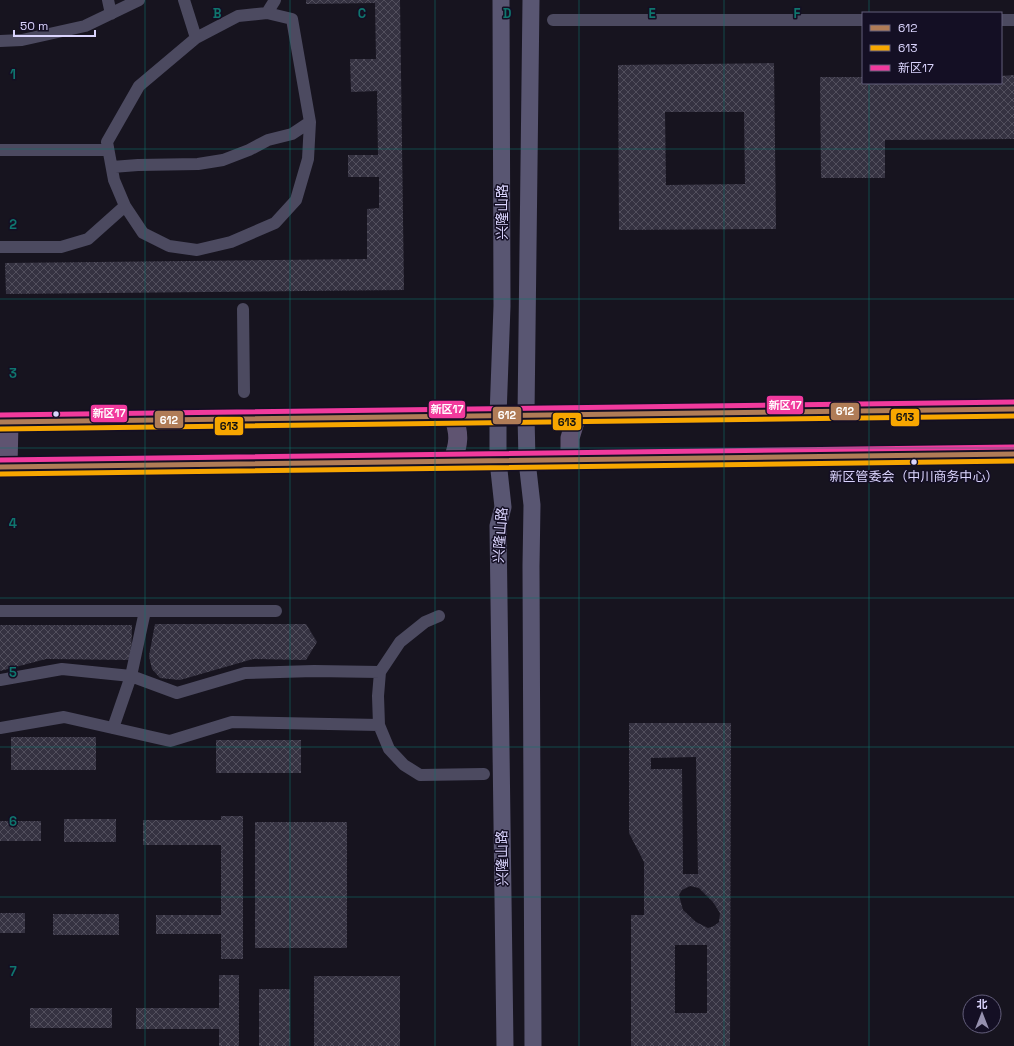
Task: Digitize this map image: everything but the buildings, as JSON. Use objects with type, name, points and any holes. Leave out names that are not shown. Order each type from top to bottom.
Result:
[{"type":"main road","points":[[1014,409],[4,422],[4,467],[498,462],[1014,454]]},
{"type":"main road","points":[[577,415],[570,438],[570,451],[577,460]]},
{"type":"main road","points":[[452,462],[458,446],[458,429],[453,416]]},
{"type":"street","points":[[108,0],[111,14]]},
{"type":"street","points":[[0,42],[22,40],[85,26],[139,0]]},
{"type":"street","points":[[184,0],[196,38]]},
{"type":"street","points":[[267,13],[275,0]]},
{"type":"street","name":"兴隆山路","points":[[501,0],[502,306],[498,462],[503,506],[498,526],[498,548],[505,1046]]},
{"type":"street","name":"兴隆山路","points":[[531,0],[526,461],[532,506],[533,1046]]},
{"type":"street","points":[[267,13],[292,20],[310,122],[308,159],[296,200],[275,223],[232,242],[197,250],[169,246],[142,233],[125,206],[114,180],[106,142],[139,86],[196,38],[238,16],[267,13]]},
{"type":"street","points":[[553,20],[862,20]]},
{"type":"street","points":[[1002,20],[1014,20]]},
{"type":"street","points":[[112,167],[198,164],[223,160],[249,150],[268,140],[292,134],[310,122]]},
{"type":"street","points":[[0,150],[108,150]]},
{"type":"street","points":[[0,246],[61,247],[88,239],[125,206]]},
{"type":"street","points":[[243,308],[244,392]]},
{"type":"street","points":[[500,365],[512,367],[526,365]]},
{"type":"street","points":[[503,506],[515,504],[532,506]]},
{"type":"street","points":[[0,611],[276,612]]},
{"type":"street","points":[[113,728],[131,676],[145,612]]},
{"type":"street","points":[[439,616],[425,622],[400,642],[380,672],[378,696],[379,725],[389,749],[404,765],[420,775],[484,774]]},
{"type":"street","points":[[0,680],[62,669],[131,676],[178,693],[246,673],[314,671],[380,672]]},
{"type":"street","points":[[0,728],[64,717],[170,741],[232,722],[379,725]]},
{"type":"transit line","name":"新区17","points":[[0,415],[1014,402]]},
{"type":"transit line","name":"612","points":[[0,422],[1014,409]]},
{"type":"transit line","name":"613","points":[[0,429],[1014,416]]},
{"type":"transit line","name":"新区17","points":[[0,460],[1014,447]]},
{"type":"transit line","name":"612","points":[[0,467],[1014,454]]},
{"type":"transit line","name":"613","points":[[0,474],[1014,461]]},
{"type":"place","name":"新区管委会（中川商务中心）","points":[[914,462]]}]
